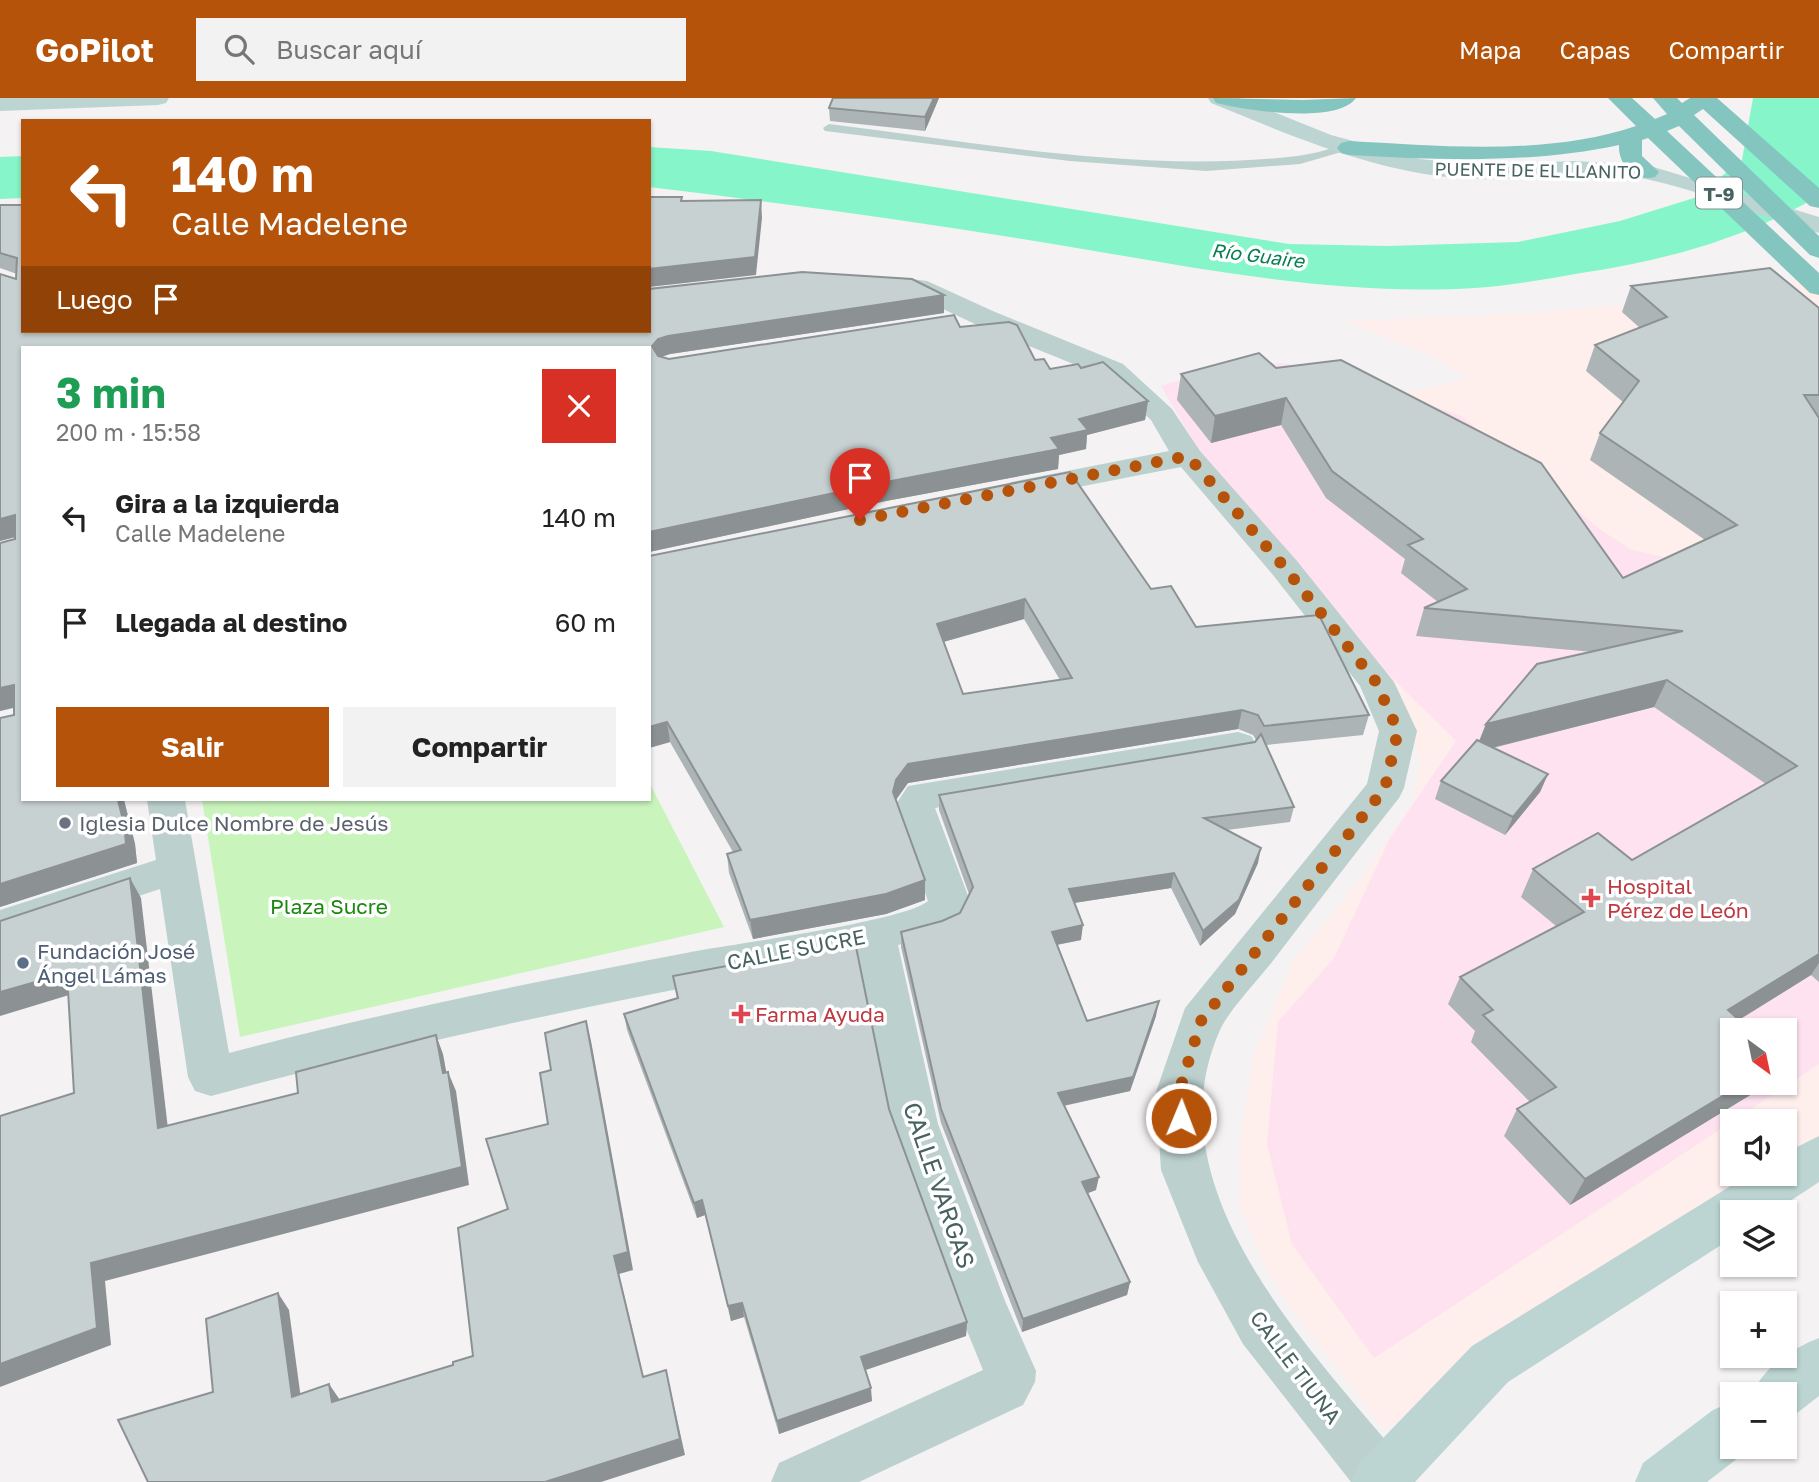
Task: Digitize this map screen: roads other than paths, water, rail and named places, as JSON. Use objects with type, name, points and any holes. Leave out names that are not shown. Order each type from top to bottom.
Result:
[{"type":"highway","points":[[1222,98],[1287,101],[1321,107],[1345,98]]},
{"type":"highway","name":"T-9","points":[[1619,98],[1819,287]]},
{"type":"highway","name":"T-9","points":[[1664,98],[1819,250]]},
{"type":"highway","points":[[1349,148],[1517,152],[1595,144],[1666,122],[1696,107],[1704,98],[1819,201]]},
{"type":"highway","points":[[1631,135],[1630,158],[1647,172]]},
{"type":"street","points":[[0,104],[158,98]]},
{"type":"street","name":"PUENTE DE EL LLANITO","points":[[1222,98],[1297,130],[1349,148],[1411,164],[1456,171],[1528,172],[1586,168],[1647,172],[1819,225]]},
{"type":"street","points":[[1287,101],[1282,117],[1297,130]]},
{"type":"street","name":"CALLE TIUNA","points":[[867,284],[918,287],[985,318],[1114,370],[1163,415],[1188,456],[1285,568],[1376,682],[1398,731],[1385,788],[1201,1021],[1179,1092],[1185,1170],[1215,1245],[1261,1327],[1381,1481]]},
{"type":"street","points":[[933,326],[985,318]]},
{"type":"street","points":[[992,495],[1188,456]]},
{"type":"street","name":"CALLE SUCRE","points":[[177,868],[211,1077],[315,1049],[926,922],[943,914],[948,901],[915,811],[917,801],[922,796],[1238,745]]},
{"type":"street","points":[[0,926],[177,868],[166,801]]},
{"type":"street","name":"CALLE VARGAS","points":[[798,1482],[1004,1387],[1009,1382],[1010,1371],[981,1304],[915,1124],[875,934]]},
{"type":"street","points":[[1381,1481],[1490,1364],[1819,1157]]},
{"type":"street","points":[[1795,1382],[1819,1363]]},
{"type":"street","points":[[1662,1482],[1720,1438]]},
{"type":"lane","points":[[829,128],[1070,157],[1206,167],[1300,160],[1349,148]]},
{"type":"water","name":"Río Guaire","points":[[1753,98],[1819,98],[1819,196],[1791,211],[1704,246],[1643,262],[1528,282],[1421,290],[1260,278],[898,220],[651,187],[651,147],[711,151],[1289,244],[1387,246],[1518,242],[1620,221],[1694,198],[1742,160]]},
{"type":"water","points":[[21,156],[21,198],[0,199],[0,157]]},
{"type":"place","name":"Iglesia Dulce Nombre de Jesús","points":[[65,823]]},
{"type":"place","name":"Hospital Pérez de León","points":[[1591,898]]},
{"type":"place","name":"Fundación José Ángel Lámas","points":[[23,963]]},
{"type":"place","name":"Farma Ayuda","points":[[741,1014]]},
{"type":"park label","name":"Plaza Sucre","points":[[329,906]]}]
